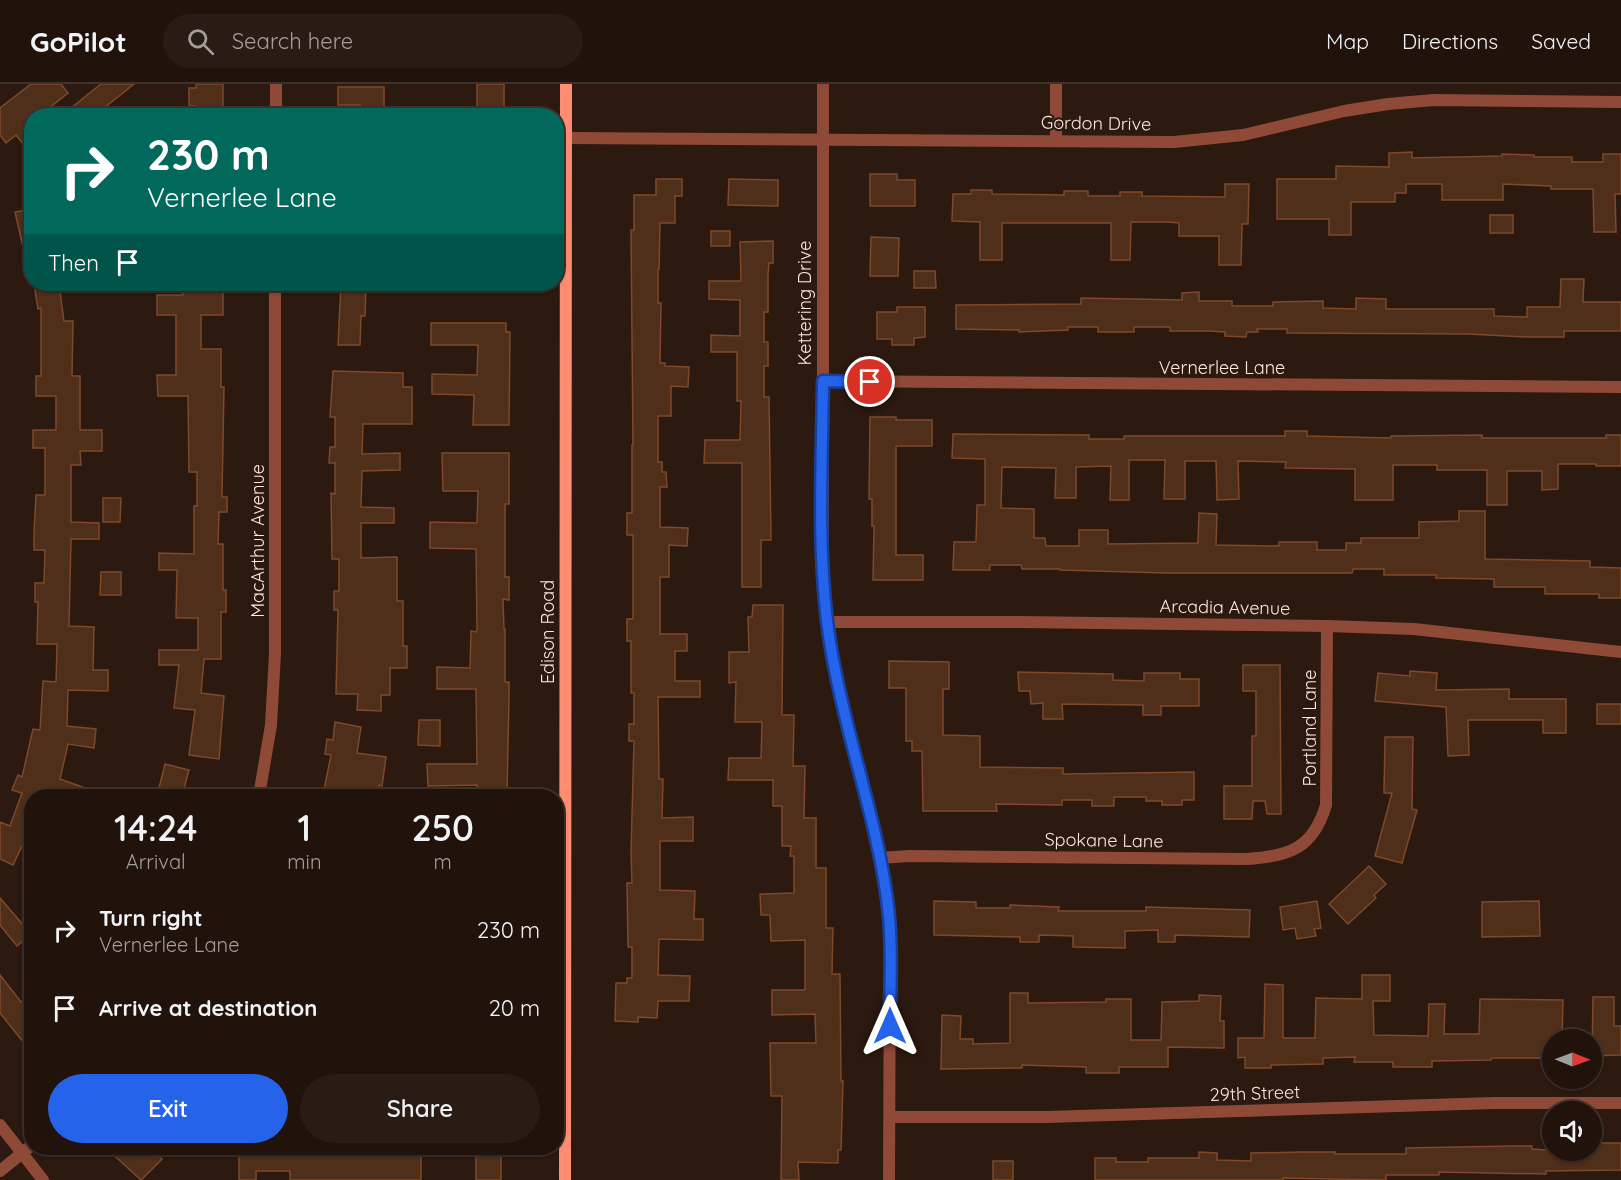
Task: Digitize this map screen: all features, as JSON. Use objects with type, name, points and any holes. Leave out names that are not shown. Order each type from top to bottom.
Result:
[{"type":"main road","name":"Edison Road","points":[[565,1180],[566,84]]},
{"type":"street","points":[[276,84],[276,108]]},
{"type":"street","name":"Kettering Drive","points":[[823,84],[822,557],[832,655],[888,900],[890,1180]]},
{"type":"street","points":[[1056,84],[1056,141]]},
{"type":"street","name":"Gordon Drive","points":[[566,138],[1174,142],[1210,140],[1265,131],[1344,111],[1388,104],[1433,100],[1621,102]]},
{"type":"street","name":"MacArthur Avenue","points":[[261,789],[271,725],[275,653],[275,291]]},
{"type":"street","name":"Vernerlee Lane","points":[[823,381],[1621,387]]},
{"type":"street","name":"Arcadia Avenue","points":[[827,622],[1020,622],[1414,629],[1621,652]]},
{"type":"street","name":"Portland Lane","points":[[1317,828],[1326,805],[1327,789],[1327,626]]},
{"type":"street","name":"Spokane Lane","points":[[880,858],[909,856],[1247,860],[1295,850],[1317,828]]},
{"type":"street","name":"29th Street","points":[[890,1117],[1070,1117],[1482,1104],[1621,1103]]},
{"type":"street","points":[[0,1125],[24,1146]]},
{"type":"street","points":[[0,1171],[24,1151]]},
{"type":"street","points":[[30,1155],[43,1180]]},
{"type":"building","points":[[31,84],[61,84],[68,93],[49,108],[24,108],[24,145],[16,135],[6,143],[0,135],[0,108]]},
{"type":"building","points":[[101,84],[134,84],[104,108],[71,108]]},
{"type":"building","points":[[196,84],[223,84],[223,108],[189,106],[189,88],[196,88]]},
{"type":"building","points":[[477,84],[504,84],[504,108],[477,108]]},
{"type":"building","points":[[338,87],[384,87],[384,108],[338,105]]},
{"type":"building","points":[[1412,152],[1412,158],[1502,156],[1502,154],[1572,157],[1572,162],[1603,162],[1603,154],[1621,154],[1621,194],[1615,194],[1616,232],[1594,232],[1593,189],[1551,189],[1551,186],[1503,184],[1503,200],[1442,200],[1442,184],[1406,184],[1406,193],[1395,193],[1395,202],[1351,202],[1351,235],[1329,235],[1329,219],[1277,219],[1277,179],[1336,179],[1336,166],[1389,167],[1389,153]]},
{"type":"building","points":[[870,174],[897,174],[897,180],[915,180],[915,206],[870,206]]},
{"type":"building","points":[[656,179],[682,179],[682,196],[675,196],[675,223],[660,223],[658,303],[661,303],[660,363],[665,363],[665,366],[689,367],[688,387],[671,386],[671,416],[658,416],[658,462],[662,462],[662,472],[666,472],[667,487],[660,487],[660,527],[688,528],[687,546],[669,545],[669,577],[660,577],[660,634],[687,634],[687,651],[675,651],[675,681],[700,681],[700,697],[658,697],[659,779],[663,779],[662,818],[693,817],[693,841],[660,841],[660,890],[695,891],[694,919],[703,919],[703,940],[659,939],[658,975],[690,976],[689,1001],[658,1001],[657,1018],[638,1017],[638,1022],[615,1021],[616,983],[627,983],[627,978],[632,978],[632,947],[628,947],[627,883],[632,883],[634,741],[629,741],[629,724],[634,724],[634,693],[631,693],[631,641],[627,641],[627,619],[633,619],[633,535],[627,535],[627,513],[632,513],[633,445],[631,230],[634,230],[634,195],[656,195]]},
{"type":"building","points":[[729,179],[778,180],[778,206],[728,205]]},
{"type":"building","points":[[1225,184],[1249,184],[1248,224],[1242,224],[1241,265],[1219,265],[1219,236],[1179,236],[1179,223],[1169,222],[1131,222],[1130,260],[1111,260],[1111,223],[1002,223],[1002,260],[980,260],[980,222],[952,221],[953,194],[971,194],[971,190],[992,190],[992,194],[1064,195],[1064,191],[1088,191],[1088,196],[1120,196],[1120,192],[1142,192],[1142,196],[1225,197]]},
{"type":"building","points":[[24,210],[24,252],[15,212]]},
{"type":"building","points":[[1490,215],[1513,215],[1513,233],[1490,233]]},
{"type":"building","points":[[711,231],[730,231],[730,246],[711,246]]},
{"type":"building","points":[[871,237],[899,238],[898,276],[870,276]]},
{"type":"building","points":[[773,241],[773,263],[769,263],[768,275],[768,312],[764,312],[764,342],[768,342],[768,366],[764,366],[764,397],[769,397],[771,540],[761,540],[761,587],[742,587],[742,463],[704,463],[705,440],[740,440],[741,401],[737,401],[737,352],[711,352],[711,335],[740,336],[740,300],[709,299],[709,281],[741,281],[740,242]]},
{"type":"building","points":[[914,271],[935,271],[936,288],[914,288]]},
{"type":"building","points":[[1561,279],[1584,279],[1583,302],[1621,302],[1621,331],[1564,331],[1564,337],[1527,337],[1468,334],[1287,333],[1287,329],[1257,329],[1258,332],[1247,332],[1246,337],[1225,336],[1225,332],[1170,331],[1170,327],[1134,327],[1134,332],[1098,332],[1098,327],[1068,327],[1068,330],[1019,332],[1019,330],[956,329],[956,305],[1081,304],[1081,298],[1182,300],[1182,293],[1199,292],[1199,301],[1232,301],[1232,306],[1273,306],[1273,302],[1323,301],[1323,308],[1356,309],[1356,298],[1386,299],[1386,309],[1494,309],[1494,316],[1527,317],[1527,307],[1560,307]]},
{"type":"building","points":[[35,291],[60,291],[64,321],[73,321],[72,376],[80,376],[80,430],[102,430],[102,451],[80,451],[81,465],[71,465],[71,522],[99,523],[99,539],[71,539],[69,626],[94,627],[93,670],[108,670],[108,691],[68,690],[67,726],[96,729],[94,748],[68,744],[60,779],[88,789],[24,789],[24,842],[13,865],[0,859],[0,822],[10,826],[22,793],[12,790],[18,775],[22,777],[33,729],[40,730],[43,681],[56,682],[57,644],[37,644],[38,602],[35,602],[35,583],[44,583],[45,550],[34,550],[34,532],[36,495],[45,495],[45,448],[33,448],[33,430],[56,430],[56,396],[36,396],[36,376],[41,376],[41,308],[38,309]]},
{"type":"building","points":[[183,291],[223,291],[223,315],[201,315],[201,349],[221,349],[221,387],[224,387],[222,497],[227,497],[227,512],[219,512],[218,544],[223,544],[223,590],[226,590],[226,612],[221,612],[221,659],[204,659],[201,693],[224,696],[219,759],[189,755],[195,710],[174,708],[179,665],[159,665],[159,650],[198,650],[198,618],[176,618],[177,570],[159,570],[159,553],[194,554],[197,472],[189,472],[188,396],[158,396],[157,375],[176,375],[176,315],[157,315],[157,295],[183,295]]},
{"type":"building","points":[[341,291],[366,291],[365,316],[361,316],[360,345],[338,345]]},
{"type":"building","points":[[897,307],[925,307],[925,337],[914,338],[914,345],[892,345],[892,339],[877,339],[877,312],[897,312]]},
{"type":"building","points":[[431,323],[506,323],[506,332],[510,332],[509,425],[473,425],[474,395],[432,394],[432,374],[477,375],[478,345],[431,345]]},
{"type":"building","points":[[333,371],[403,373],[403,387],[412,387],[412,424],[363,424],[362,454],[400,453],[400,470],[362,471],[361,507],[394,508],[394,523],[361,523],[361,558],[397,557],[397,601],[403,601],[403,646],[407,646],[407,668],[390,668],[390,695],[381,695],[381,711],[357,710],[358,694],[336,694],[338,610],[334,610],[334,591],[339,591],[339,559],[332,559],[331,493],[335,494],[335,463],[329,463],[330,447],[335,447],[335,417],[330,417]]},
{"type":"building","points":[[870,417],[932,420],[932,446],[896,446],[896,555],[923,555],[923,580],[873,580],[874,526],[872,526],[872,499],[869,499]]},
{"type":"building","points":[[1285,431],[1307,431],[1307,436],[1391,438],[1391,436],[1482,435],[1482,438],[1606,438],[1606,435],[1621,435],[1621,466],[1558,464],[1558,489],[1542,490],[1542,471],[1507,471],[1507,505],[1487,505],[1487,470],[1437,470],[1437,465],[1393,465],[1393,500],[1355,500],[1355,469],[1285,468],[1286,462],[1238,461],[1239,499],[1217,500],[1216,461],[1185,461],[1185,499],[1164,499],[1165,460],[1129,460],[1129,500],[1110,500],[1111,466],[1076,467],[1076,498],[1055,498],[1056,468],[1002,467],[1001,508],[1034,509],[1034,538],[1045,538],[1046,546],[1079,546],[1079,530],[1108,530],[1108,544],[1198,543],[1199,513],[1217,514],[1216,545],[1279,546],[1279,542],[1317,542],[1317,550],[1346,550],[1346,543],[1361,543],[1361,538],[1419,538],[1419,522],[1459,521],[1459,511],[1485,511],[1485,559],[1590,561],[1590,567],[1621,568],[1621,598],[1599,598],[1599,594],[1545,594],[1545,587],[1494,587],[1494,579],[1436,578],[1436,575],[1384,575],[1384,569],[1353,569],[1352,573],[1167,573],[1022,569],[1021,565],[990,565],[990,570],[953,570],[954,542],[976,542],[977,505],[985,505],[985,459],[952,458],[953,434],[1089,435],[1089,439],[1124,439],[1124,436],[1285,436]]},
{"type":"building","points":[[442,453],[509,453],[509,504],[505,504],[505,577],[509,577],[509,600],[503,599],[505,682],[509,682],[507,789],[477,789],[477,785],[428,786],[427,764],[477,764],[476,689],[437,689],[437,667],[470,668],[471,631],[476,632],[477,629],[476,549],[430,548],[430,522],[477,523],[478,491],[443,491]]},
{"type":"building","points":[[103,498],[121,498],[120,522],[103,522]]},
{"type":"building","points":[[101,572],[121,572],[121,595],[100,595]]},
{"type":"building","points":[[753,605],[783,605],[782,715],[794,715],[793,766],[805,766],[804,818],[816,818],[816,868],[826,868],[826,928],[833,928],[832,974],[840,974],[841,1081],[843,1081],[841,1150],[838,1150],[838,1163],[798,1162],[799,1180],[781,1180],[782,1096],[771,1096],[770,1043],[816,1043],[815,1014],[772,1015],[772,990],[805,990],[805,940],[771,941],[770,915],[761,915],[760,894],[794,893],[794,856],[790,856],[791,846],[782,846],[782,806],[773,806],[773,780],[728,780],[729,758],[761,758],[762,722],[735,722],[736,682],[729,683],[729,652],[749,652],[748,617],[752,617]]},
{"type":"building","points":[[889,661],[949,662],[949,689],[943,689],[943,735],[980,736],[980,767],[1063,768],[1063,774],[1194,772],[1194,800],[1182,800],[1182,805],[1162,805],[1162,801],[1146,801],[1146,797],[1114,797],[1114,806],[1092,806],[1092,800],[1062,800],[1062,805],[996,804],[997,811],[923,811],[922,751],[912,751],[912,741],[906,741],[906,688],[889,688]]},
{"type":"building","points":[[1243,665],[1280,665],[1281,814],[1267,814],[1265,801],[1253,801],[1252,819],[1224,819],[1224,786],[1252,786],[1252,736],[1256,736],[1256,691],[1243,691]]},
{"type":"building","points":[[1410,671],[1437,673],[1436,690],[1509,689],[1509,699],[1566,699],[1566,733],[1543,733],[1543,720],[1468,720],[1469,755],[1448,756],[1446,707],[1375,701],[1378,673],[1410,676]]},
{"type":"building","points":[[1018,672],[1113,674],[1113,680],[1144,681],[1144,673],[1180,673],[1180,679],[1199,679],[1199,706],[1161,706],[1161,715],[1143,715],[1143,705],[1062,704],[1063,719],[1043,719],[1043,703],[1031,704],[1030,691],[1019,691]]},
{"type":"building","points":[[1597,704],[1621,704],[1621,724],[1597,724]]},
{"type":"building","points":[[419,720],[440,720],[440,746],[418,745]]},
{"type":"building","points":[[335,722],[361,727],[357,753],[386,757],[382,786],[379,785],[378,789],[324,789],[331,755],[325,754],[327,739],[333,740]]},
{"type":"building","points":[[1385,737],[1413,737],[1412,809],[1417,810],[1402,863],[1375,856],[1392,793],[1384,793]]},
{"type":"building","points":[[165,764],[189,770],[184,789],[159,789]]},
{"type":"building","points":[[1369,866],[1386,884],[1374,895],[1376,898],[1348,924],[1329,904]]},
{"type":"building","points":[[0,898],[24,926],[24,940],[17,946],[0,925]]},
{"type":"building","points":[[934,901],[976,902],[976,908],[1010,908],[1010,905],[1059,907],[1058,911],[1146,911],[1146,907],[1250,910],[1249,937],[1175,935],[1175,942],[1158,942],[1158,930],[1125,931],[1125,948],[1073,947],[1073,936],[1039,935],[1039,942],[1020,942],[1020,937],[934,935]]},
{"type":"building","points":[[1317,901],[1321,928],[1314,929],[1316,936],[1297,939],[1295,928],[1283,930],[1280,907]]},
{"type":"building","points":[[1539,901],[1540,936],[1482,937],[1482,902]]},
{"type":"building","points":[[0,975],[21,1002],[24,1000],[24,1043],[0,1013]]},
{"type":"building","points":[[1362,975],[1390,975],[1390,1001],[1373,1001],[1374,1035],[1428,1036],[1429,1004],[1445,1004],[1444,1034],[1479,1034],[1480,999],[1563,1000],[1562,1029],[1542,1029],[1542,1058],[1432,1061],[1432,1067],[1393,1067],[1393,1062],[1354,1062],[1355,1057],[1323,1058],[1323,1064],[1245,1068],[1245,1057],[1238,1058],[1238,1038],[1264,1038],[1265,984],[1283,985],[1283,1038],[1315,1038],[1316,998],[1362,999]]},
{"type":"building","points":[[1010,993],[1028,993],[1028,1003],[1106,1002],[1106,999],[1131,999],[1131,1040],[1161,1040],[1162,1002],[1199,1001],[1199,995],[1221,996],[1220,1021],[1224,1021],[1224,1048],[1168,1047],[1168,1067],[1119,1067],[1119,1073],[1086,1073],[1086,1067],[1022,1065],[1022,1068],[941,1069],[942,1015],[961,1016],[960,1039],[973,1039],[973,1044],[1010,1043]]},
{"type":"building","points":[[1593,997],[1614,997],[1614,1026],[1621,1026],[1621,1055],[1602,1056],[1602,1029],[1592,1029]]},
{"type":"building","points":[[1602,1143],[1621,1143],[1621,1170],[1546,1171],[1546,1174],[1439,1172],[1439,1175],[1386,1175],[1386,1180],[1283,1178],[1283,1180],[1095,1180],[1095,1158],[1116,1158],[1116,1162],[1148,1162],[1148,1158],[1199,1158],[1199,1152],[1217,1153],[1217,1160],[1251,1161],[1251,1153],[1406,1154],[1406,1148],[1512,1146],[1532,1146],[1532,1149],[1542,1150],[1542,1161],[1602,1161]]},
{"type":"building","points":[[114,1155],[157,1155],[162,1159],[141,1180]]},
{"type":"building","points":[[239,1155],[421,1155],[421,1180],[290,1180],[290,1171],[256,1171],[256,1180],[239,1180]]},
{"type":"building","points":[[476,1155],[501,1155],[501,1180],[476,1180]]},
{"type":"building","points":[[993,1161],[1013,1161],[1013,1180],[993,1180]]},
{"type":"route","points":[[870,382],[823,381],[822,557],[832,655],[888,900],[890,1026]]}]
